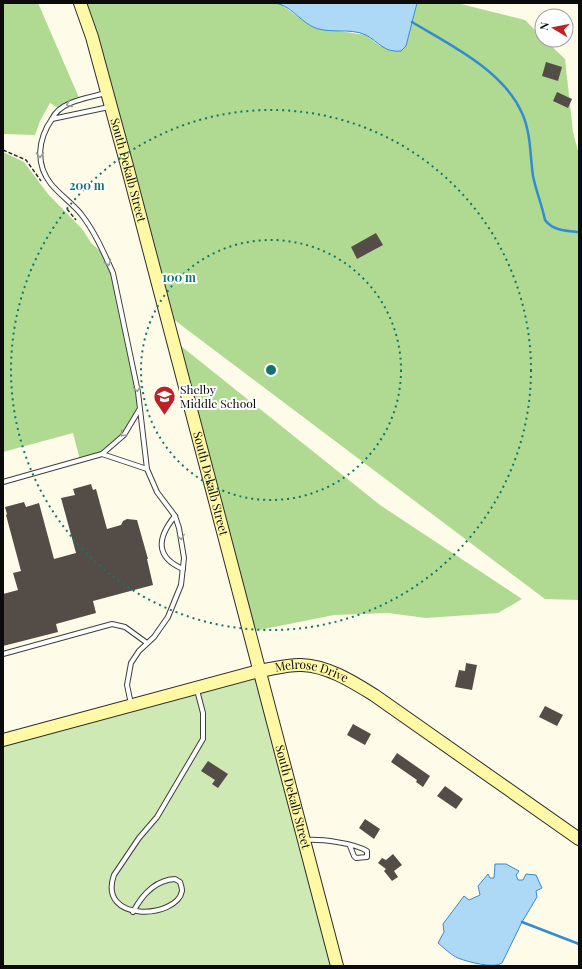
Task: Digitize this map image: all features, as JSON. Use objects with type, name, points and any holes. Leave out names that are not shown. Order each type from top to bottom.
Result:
[{"type":"main road","name":"South Dekalb Street","points":[[80,3],[92,37],[337,966]]},
{"type":"main road","name":"Melrose Drive","points":[[3,740],[131,704],[259,671],[302,665],[312,666],[346,679],[374,695],[579,839]]},
{"type":"lane","points":[[106,93],[65,106],[55,112],[42,135],[40,144],[40,162],[50,184],[75,207],[89,226],[110,268],[133,362],[147,469],[157,492],[174,516],[179,528],[184,558],[181,585],[175,604],[164,625],[134,656],[129,669],[127,685],[131,704]]},
{"type":"lane","points":[[52,119],[110,106]]},
{"type":"lane","points":[[3,482],[102,454],[124,435],[132,424],[139,410]]},
{"type":"lane","points":[[102,454],[147,469]]},
{"type":"lane","points":[[174,516],[163,534],[162,550],[168,561],[183,569]]},
{"type":"lane","points":[[3,654],[112,624],[125,627],[148,643]]},
{"type":"lane","points":[[134,912],[142,898],[160,883],[175,879],[180,882],[182,890],[179,898],[175,902],[157,910],[142,913],[134,912],[129,911],[119,904],[114,895],[112,881],[114,875],[139,838],[157,817],[203,739],[203,713],[196,687]]},
{"type":"lane","points":[[304,840],[325,839],[350,846]]},
{"type":"green space","points":[[3,3],[38,3],[80,100],[60,109],[50,103],[40,121],[35,135],[3,134]]},
{"type":"green space","points":[[80,3],[283,3],[283,6],[312,27],[366,35],[380,46],[406,46],[417,3],[457,3],[525,20],[534,29],[534,48],[553,48],[565,59],[573,132],[579,155],[579,600],[545,599],[165,313]]},
{"type":"green space","points":[[3,152],[24,162],[48,194],[83,230],[91,243],[106,256],[113,273],[133,363],[139,410],[124,435],[102,454],[80,460],[73,433],[3,452]]},
{"type":"green space","points":[[171,338],[380,505],[522,599],[498,613],[426,618],[388,613],[334,615],[249,632]]},
{"type":"green space","points":[[259,671],[337,966],[3,966],[3,740]]},
{"type":"water","points":[[275,3],[417,3],[406,46],[401,51],[395,51],[386,49],[366,35],[352,31],[317,29],[285,6]]},
{"type":"water","points":[[495,864],[506,864],[519,871],[516,875],[518,880],[523,880],[526,874],[536,875],[542,888],[536,891],[537,897],[522,922],[502,963],[498,965],[487,965],[458,958],[438,943],[444,932],[443,924],[464,896],[469,900],[480,895],[478,886],[488,874],[490,878],[494,878]]},
{"type":"building","points":[[546,62],[562,67],[558,81],[542,76]]},
{"type":"building","points":[[557,92],[572,99],[568,108],[553,101]]},
{"type":"building","points":[[376,233],[383,245],[357,259],[351,247]]},
{"type":"building","points":[[91,484],[93,490],[96,489],[107,529],[121,525],[123,521],[127,519],[137,520],[148,559],[153,585],[93,601],[96,613],[56,624],[58,632],[3,646],[3,594],[18,590],[13,573],[21,571],[5,507],[24,502],[26,507],[39,503],[54,559],[76,553],[61,498],[75,495],[73,489]]},
{"type":"building","points":[[466,663],[477,665],[472,690],[455,687],[459,670],[465,671]]},
{"type":"building","points":[[545,706],[563,715],[557,726],[539,717]]},
{"type":"building","points":[[353,724],[371,734],[365,745],[347,735]]},
{"type":"building","points":[[397,753],[430,776],[423,787],[416,782],[417,780],[391,762]]},
{"type":"building","points":[[208,761],[228,774],[218,788],[212,784],[215,780],[201,771]]},
{"type":"building","points":[[445,786],[463,799],[456,809],[437,796]]},
{"type":"building","points":[[365,819],[380,829],[374,839],[359,828]]},
{"type":"building","points":[[393,854],[402,865],[394,871],[398,877],[392,881],[384,871],[386,869],[378,863],[382,858],[386,860]]},
{"type":"waterway","points":[[412,22],[474,60],[489,71],[502,84],[513,98],[525,121],[530,144],[533,176],[545,220],[548,224],[556,228],[565,231],[579,232]]},
{"type":"waterway","points":[[522,922],[579,944]]},
{"type":"place","name":"Shelby Middle School","points":[[164,416]]}]
